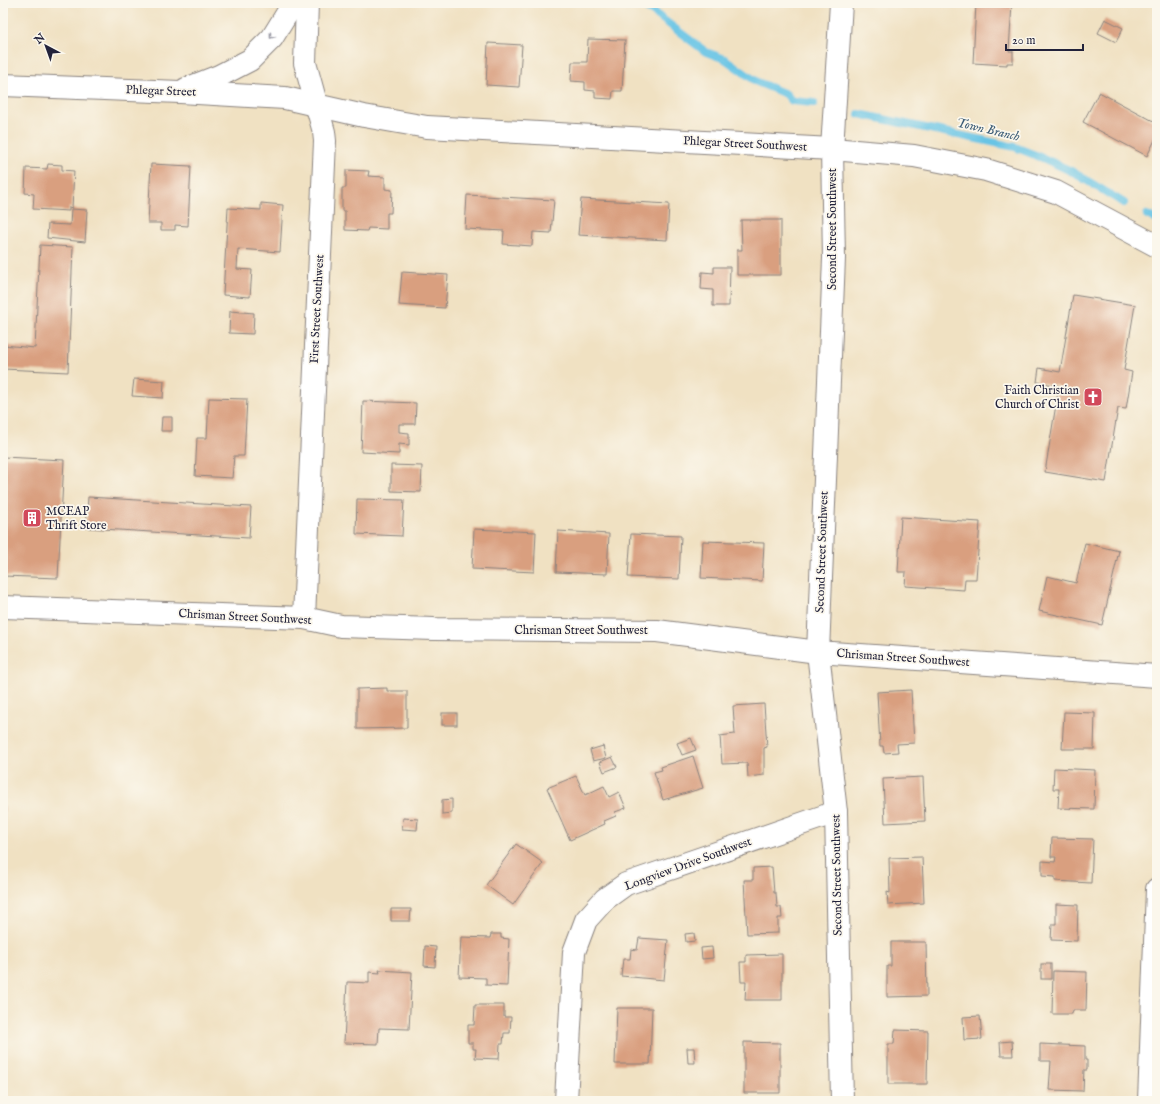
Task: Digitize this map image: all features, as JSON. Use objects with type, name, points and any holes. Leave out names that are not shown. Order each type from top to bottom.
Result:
[{"type":"street","points":[[180,92],[219,76],[250,60],[272,38],[288,12],[291,3]]},
{"type":"street","name":"First Street Southwest","points":[[304,618],[325,141],[324,132],[305,63],[307,3]]},
{"type":"street","name":"Second Street Southwest","points":[[841,3],[832,149],[834,258],[818,652],[836,812],[842,1101]]},
{"type":"street","name":"Phlegar Street","points":[[3,85],[285,98],[317,106]]},
{"type":"street","name":"Phlegar Street Southwest","points":[[317,106],[427,127],[832,149],[914,156],[986,170],[1056,192],[1157,246]]},
{"type":"street","name":"Chrisman Street Southwest","points":[[3,607],[304,618],[341,626],[434,629],[657,631],[818,652],[1157,676]]},
{"type":"street","name":"Longview Drive Southwest","points":[[566,1101],[574,952],[586,920],[605,899],[626,884],[836,812]]},
{"type":"street","points":[[1149,1101],[1154,1042],[1157,889]]},
{"type":"building","points":[[976,3],[1012,3],[1009,51],[1013,51],[1013,63],[1007,63],[1007,65],[973,63]]},
{"type":"building","points":[[1105,19],[1123,28],[1116,42],[1098,33]]},
{"type":"building","points":[[588,39],[625,40],[622,91],[613,91],[612,99],[595,98],[595,91],[585,90],[585,82],[571,81],[572,62],[587,62]]},
{"type":"building","points":[[488,43],[522,45],[519,87],[486,85]]},
{"type":"building","points":[[1099,92],[1157,123],[1157,136],[1147,156],[1083,122]]},
{"type":"building","points":[[48,164],[62,165],[62,170],[74,171],[72,208],[69,207],[69,211],[33,209],[34,194],[25,193],[26,168],[47,169]]},
{"type":"building","points":[[151,164],[191,166],[188,226],[175,225],[175,230],[161,230],[161,223],[148,223]]},
{"type":"building","points":[[346,170],[369,171],[368,176],[385,177],[385,189],[392,190],[391,213],[387,213],[387,229],[368,228],[367,231],[345,230],[345,211],[342,211],[342,188],[346,188]]},
{"type":"building","points":[[3,173],[7,174],[4,218],[3,218]]},
{"type":"building","points":[[467,195],[554,200],[551,233],[533,232],[532,246],[503,244],[504,231],[465,229]]},
{"type":"building","points":[[581,199],[669,204],[667,240],[578,235]]},
{"type":"building","points":[[261,203],[283,205],[280,252],[238,249],[237,269],[252,270],[250,297],[223,295],[228,208],[261,210]]},
{"type":"building","points":[[71,209],[87,210],[85,242],[47,238],[48,224],[70,225]]},
{"type":"building","points":[[741,220],[781,220],[781,275],[737,275],[737,250],[742,250]]},
{"type":"building","points":[[40,245],[73,247],[68,372],[3,369],[3,345],[35,348]]},
{"type":"building","points":[[714,267],[730,267],[729,306],[713,306],[713,290],[701,289],[702,272],[714,273]]},
{"type":"building","points":[[402,272],[448,275],[445,308],[399,305]]},
{"type":"building","name":"Faith Christian Church of Christ","points":[[1073,295],[1135,305],[1124,370],[1132,372],[1126,409],[1118,408],[1106,482],[1045,472],[1059,386],[1037,382],[1039,368],[1060,372]]},
{"type":"building","points":[[230,311],[254,313],[253,334],[229,333]]},
{"type":"building","points":[[134,379],[164,381],[163,398],[132,396]]},
{"type":"building","points":[[209,398],[247,399],[244,456],[234,456],[232,478],[195,476],[197,438],[207,438]]},
{"type":"building","points":[[363,401],[416,403],[415,424],[399,424],[399,432],[409,433],[409,445],[399,444],[399,454],[361,452]]},
{"type":"building","points":[[162,417],[172,417],[172,431],[161,431]]},
{"type":"building","name":"MCEAP Thrift Store","points":[[3,457],[64,460],[58,578],[3,576]]},
{"type":"building","points":[[391,465],[422,466],[421,492],[391,491]]},
{"type":"building","points":[[88,497],[251,507],[249,538],[86,528]]},
{"type":"building","points":[[357,499],[404,500],[402,536],[356,534]]},
{"type":"building","points":[[901,517],[980,522],[976,579],[965,579],[964,590],[905,586],[906,572],[898,572]]},
{"type":"building","points":[[474,529],[536,532],[534,572],[472,569]]},
{"type":"building","points":[[558,531],[609,534],[607,574],[556,572]]},
{"type":"building","points":[[631,534],[681,536],[679,579],[628,577]]},
{"type":"building","points":[[703,541],[764,543],[762,581],[701,578]]},
{"type":"building","points":[[1085,543],[1119,551],[1102,625],[1039,611],[1047,576],[1076,583]]},
{"type":"building","points":[[387,688],[387,691],[407,691],[407,728],[357,729],[357,689]]},
{"type":"building","points":[[911,690],[914,743],[897,744],[898,752],[884,753],[883,746],[880,746],[877,692]]},
{"type":"building","points":[[764,704],[767,747],[764,748],[764,775],[748,777],[747,763],[722,764],[720,736],[735,734],[733,706]]},
{"type":"building","points":[[1064,712],[1095,713],[1094,749],[1062,749]]},
{"type":"building","points":[[442,713],[457,713],[457,725],[442,725]]},
{"type":"building","points":[[691,738],[696,750],[682,755],[677,743]]},
{"type":"building","points":[[603,746],[606,758],[593,761],[590,750]]},
{"type":"building","points":[[693,756],[703,788],[663,800],[654,772],[662,770],[661,767]]},
{"type":"building","points":[[612,757],[617,767],[604,772],[600,762]]},
{"type":"building","points":[[1054,768],[1095,770],[1094,809],[1058,808],[1059,789],[1053,789]]},
{"type":"building","points":[[576,776],[585,795],[604,786],[609,797],[619,792],[626,808],[615,812],[616,816],[604,821],[605,824],[570,840],[547,788]]},
{"type":"building","points":[[923,777],[925,821],[885,823],[883,779]]},
{"type":"building","points":[[452,799],[452,813],[442,814],[442,800]]},
{"type":"building","points":[[3,807],[5,807],[4,824],[3,824]]},
{"type":"building","points":[[403,818],[418,819],[417,830],[402,829]]},
{"type":"building","points":[[1052,838],[1093,839],[1091,883],[1055,881],[1055,877],[1042,876],[1042,861],[1055,862],[1056,857],[1051,857]]},
{"type":"building","points":[[516,844],[543,863],[513,905],[486,885]]},
{"type":"building","points":[[922,857],[924,903],[888,905],[887,892],[890,893],[889,858]]},
{"type":"building","points":[[772,867],[774,893],[776,893],[777,907],[781,907],[782,918],[778,918],[778,933],[747,934],[744,880],[753,880],[753,868]]},
{"type":"building","points":[[1056,904],[1078,905],[1077,941],[1051,940],[1052,924],[1056,924]]},
{"type":"building","points":[[391,909],[411,909],[410,921],[391,921]]},
{"type":"building","points":[[694,933],[695,941],[686,942],[685,934]]},
{"type":"building","points":[[491,934],[501,934],[501,938],[509,939],[507,986],[486,985],[486,978],[459,977],[461,937],[490,938]]},
{"type":"building","points":[[639,938],[668,940],[664,980],[621,976],[623,959],[630,959],[631,949],[637,950]]},
{"type":"building","points":[[891,942],[926,942],[927,996],[887,997],[887,966],[891,966]]},
{"type":"building","points":[[425,946],[436,947],[435,967],[424,966]]},
{"type":"building","points":[[712,947],[713,958],[702,959],[701,948]]},
{"type":"building","points":[[782,954],[782,1000],[745,1000],[746,982],[741,982],[740,962],[746,962],[746,955]]},
{"type":"building","points":[[1041,964],[1051,964],[1051,979],[1041,979]]},
{"type":"building","points":[[379,970],[412,972],[409,1029],[379,1028],[378,1044],[344,1043],[347,982],[369,983],[369,972],[380,973]]},
{"type":"building","points":[[1053,971],[1087,972],[1086,1010],[1073,1010],[1072,1014],[1052,1014]]},
{"type":"building","points":[[475,1005],[504,1005],[504,1017],[511,1017],[510,1033],[504,1033],[503,1044],[500,1044],[499,1059],[475,1058],[476,1049],[473,1049],[473,1043],[468,1043],[468,1025],[474,1025]]},
{"type":"building","points":[[617,1008],[652,1008],[650,1064],[615,1064]]},
{"type":"building","points":[[980,1016],[982,1039],[964,1040],[963,1017]]},
{"type":"building","points":[[895,1030],[928,1031],[927,1084],[888,1084],[888,1044],[894,1044]]},
{"type":"building","points":[[1012,1041],[1013,1056],[1001,1056],[1000,1042]]},
{"type":"building","points":[[744,1042],[780,1043],[780,1093],[744,1093]]},
{"type":"building","points":[[1040,1044],[1085,1046],[1087,1070],[1084,1070],[1083,1091],[1049,1090],[1051,1061],[1040,1061]]},
{"type":"building","points":[[687,1048],[694,1048],[695,1063],[688,1063]]},
{"type":"waterway","name":"Town Branch","points":[[636,3],[653,12],[706,52],[725,59],[757,82],[786,94],[792,101],[814,103]]},
{"type":"waterway","name":"Town Branch","points":[[859,114],[1015,147],[1071,171],[1124,203]]},
{"type":"waterway","name":"Town Branch","points":[[1147,215],[1157,220]]},
{"type":"place","name":"Faith Christian Church of Christ","points":[[1093,397]]},
{"type":"place","name":"MCEAP Thrift Store","points":[[32,518]]}]
